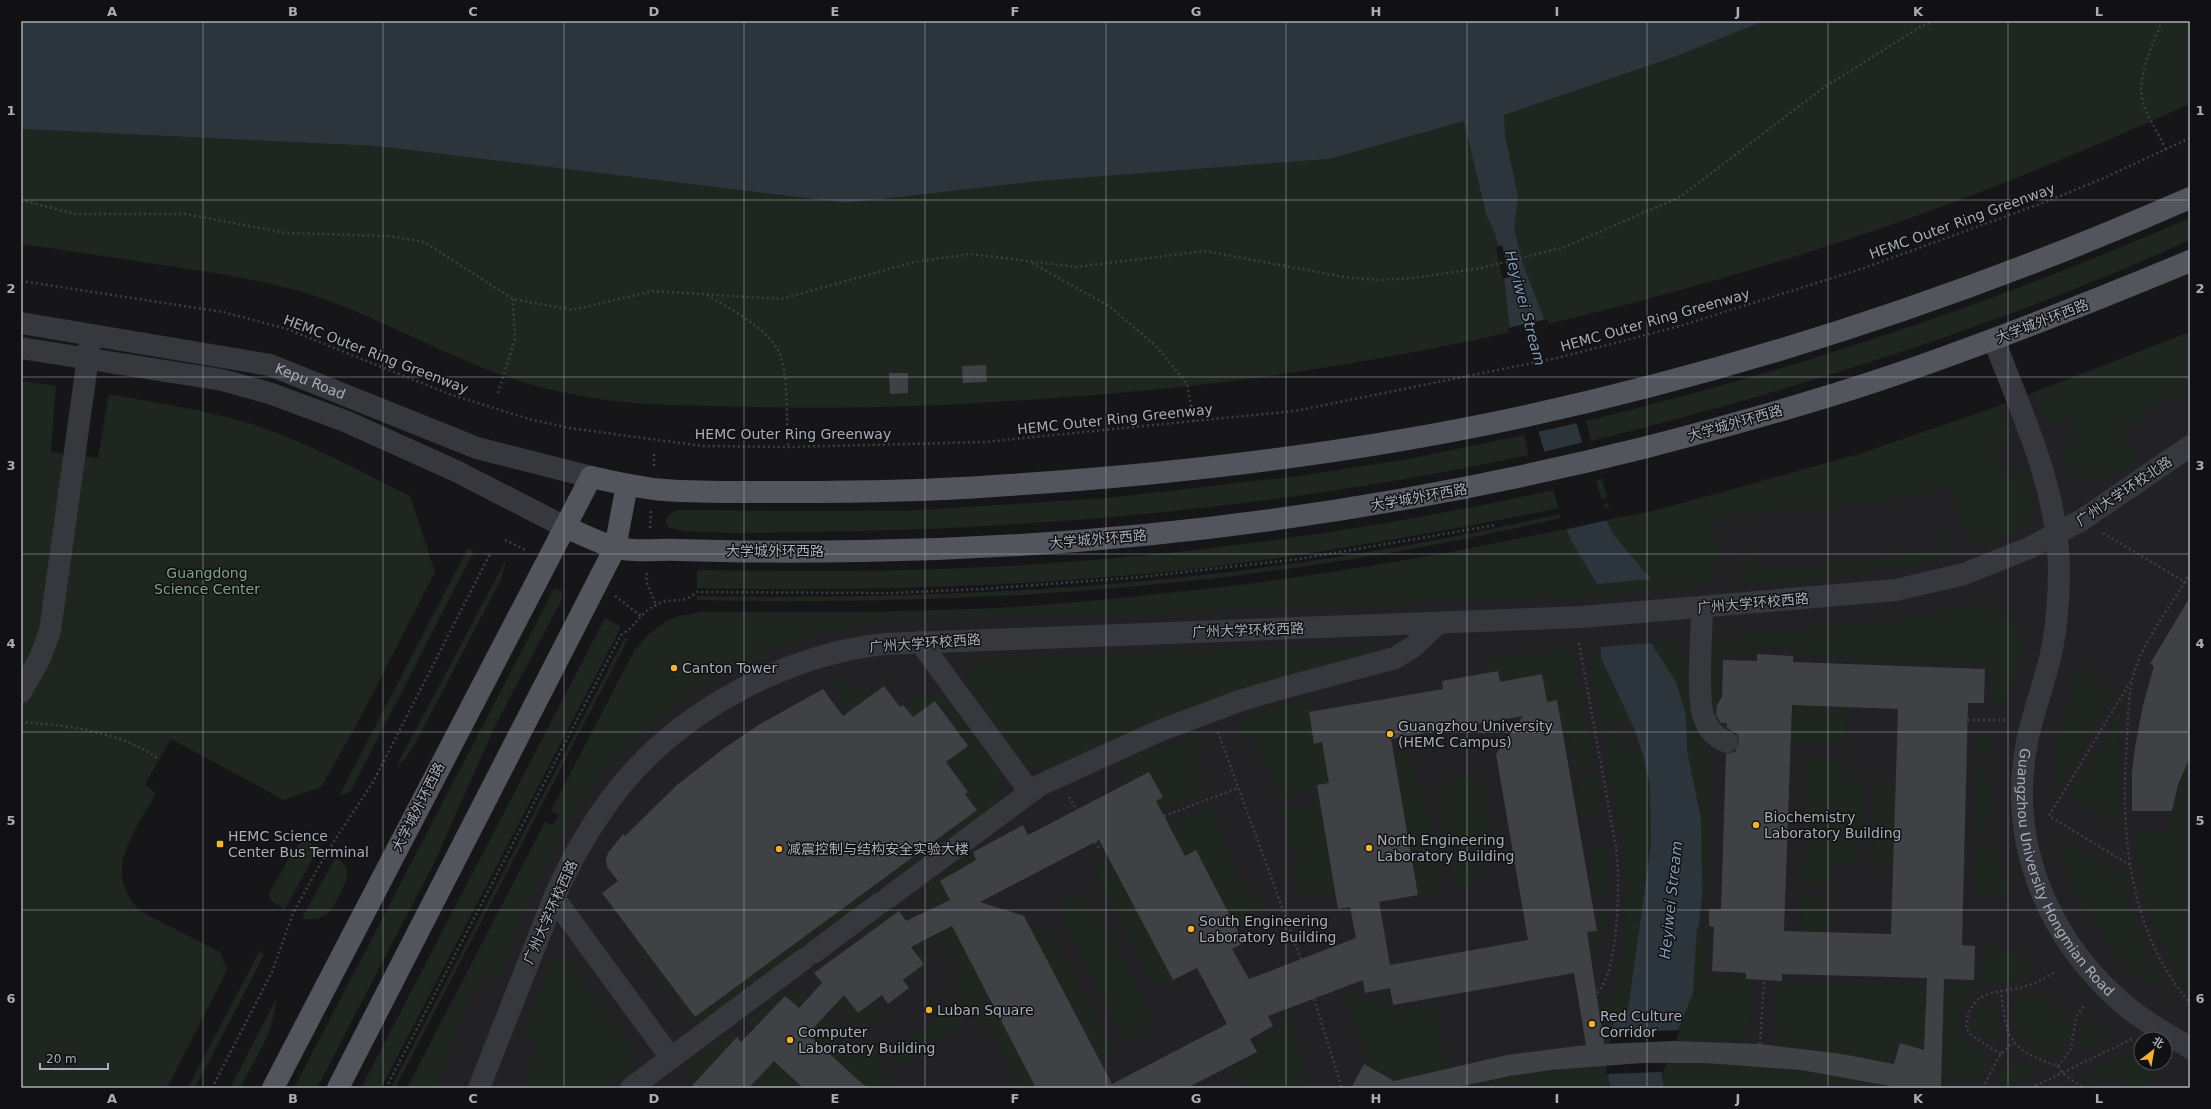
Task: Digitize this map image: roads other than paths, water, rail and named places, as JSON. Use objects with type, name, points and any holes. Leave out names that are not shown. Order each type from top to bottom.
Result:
[{"type":"main road","points":[[591,477],[627,485],[715,492],[847,492],[951,489],[1105,479],[1303,456],[1410,438],[1582,403],[1767,354],[1874,321],[2054,256],[2190,198]]},
{"type":"main road","name":"大学城外环西路","points":[[565,527],[615,548],[785,552],[877,551],[1076,541],[1216,527],[1310,515],[1449,492],[1533,474],[1597,459],[1761,416],[1882,379],[1994,340],[2086,305],[2190,261]]},
{"type":"main road","name":"大学城外环西路","points":[[272,1088],[591,477]]},
{"type":"main road","points":[[338,1088],[615,548],[627,485]]},
{"type":"street","name":"Kepu Road","points":[[21,323],[91,333],[270,365],[477,448],[591,477]]},
{"type":"street","points":[[21,692],[40,658],[50,631],[91,333]]},
{"type":"street","name":"Guangzhou University Hongmian Road","points":[[1994,340],[2042,466],[2050,495],[2057,534],[2059,590],[2056,626],[2051,654],[2031,721],[2022,769],[2023,819],[2027,849],[2048,910],[2075,954],[2119,1001],[2156,1027],[2190,1048]]},
{"type":"street","name":"Kepu Road","points":[[21,348],[222,380],[269,393],[345,422],[456,471],[565,527]]},
{"type":"street","name":"广州大学环校北路","points":[[2057,534],[2082,520],[2190,446]]},
{"type":"street","name":"广州大学环校西路","points":[[479,1088],[554,898],[572,860],[621,786],[650,756],[693,719],[742,689],[800,664],[873,645],[1438,622],[1582,618],[1896,590],[1969,572],[2029,548],[2057,534]]},
{"type":"street","points":[[1702,607],[1700,695],[1702,712],[1703,717],[1714,735],[1727,742]]},
{"type":"street","points":[[631,1088],[1030,792],[1047,782],[1134,742],[1210,712],[1283,688],[1395,658],[1413,647],[1438,622]]},
{"type":"street","points":[[920,642],[1030,792]]},
{"type":"street","points":[[554,898],[671,1058]]},
{"type":"water","name":"Heyiwei Stream","points":[[21,21],[1764,21],[1677,56],[1504,115],[1505,135],[1518,196],[1514,229],[1523,264],[1546,324],[1606,520],[1613,534],[1651,579],[1597,584],[1566,529],[1510,330],[1503,267],[1495,233],[1486,214],[1464,121],[1329,159],[1040,181],[847,203],[376,146],[21,129]]},
{"type":"water","name":"Heyiwei Stream","points":[[1651,643],[1676,682],[1686,715],[1687,751],[1701,819],[1702,897],[1699,927],[1697,927],[1693,993],[1661,1072],[1664,1088],[1611,1088],[1608,1079],[1613,1021],[1625,1016],[1628,1010],[1651,844],[1650,786],[1643,755],[1634,728],[1601,658],[1601,647]]},
{"type":"place","name":"Canton Tower","points":[[674,668]]},
{"type":"place","name":"Guangzhou University (HEMC Campus)","points":[[1390,734]]},
{"type":"place","name":"Biochemistry Laboratory Building","points":[[1756,825]]},
{"type":"place","name":"HEMC Science Center Bus Terminal","points":[[220,844]]},
{"type":"place","name":"North Engineering Laboratory Building","points":[[1369,848]]},
{"type":"place","name":"减震控制与结构安全实验大楼","points":[[779,849]]},
{"type":"place","name":"South Engineering Laboratory Building","points":[[1191,929]]},
{"type":"place","name":"Luban Square","points":[[929,1010]]},
{"type":"place","name":"Red Culture Corridor","points":[[1592,1024]]},
{"type":"place","name":"Computer Laboratory Building","points":[[790,1040]]},
{"type":"park label","name":"Guangdong Science Center","points":[[207,582]]}]
